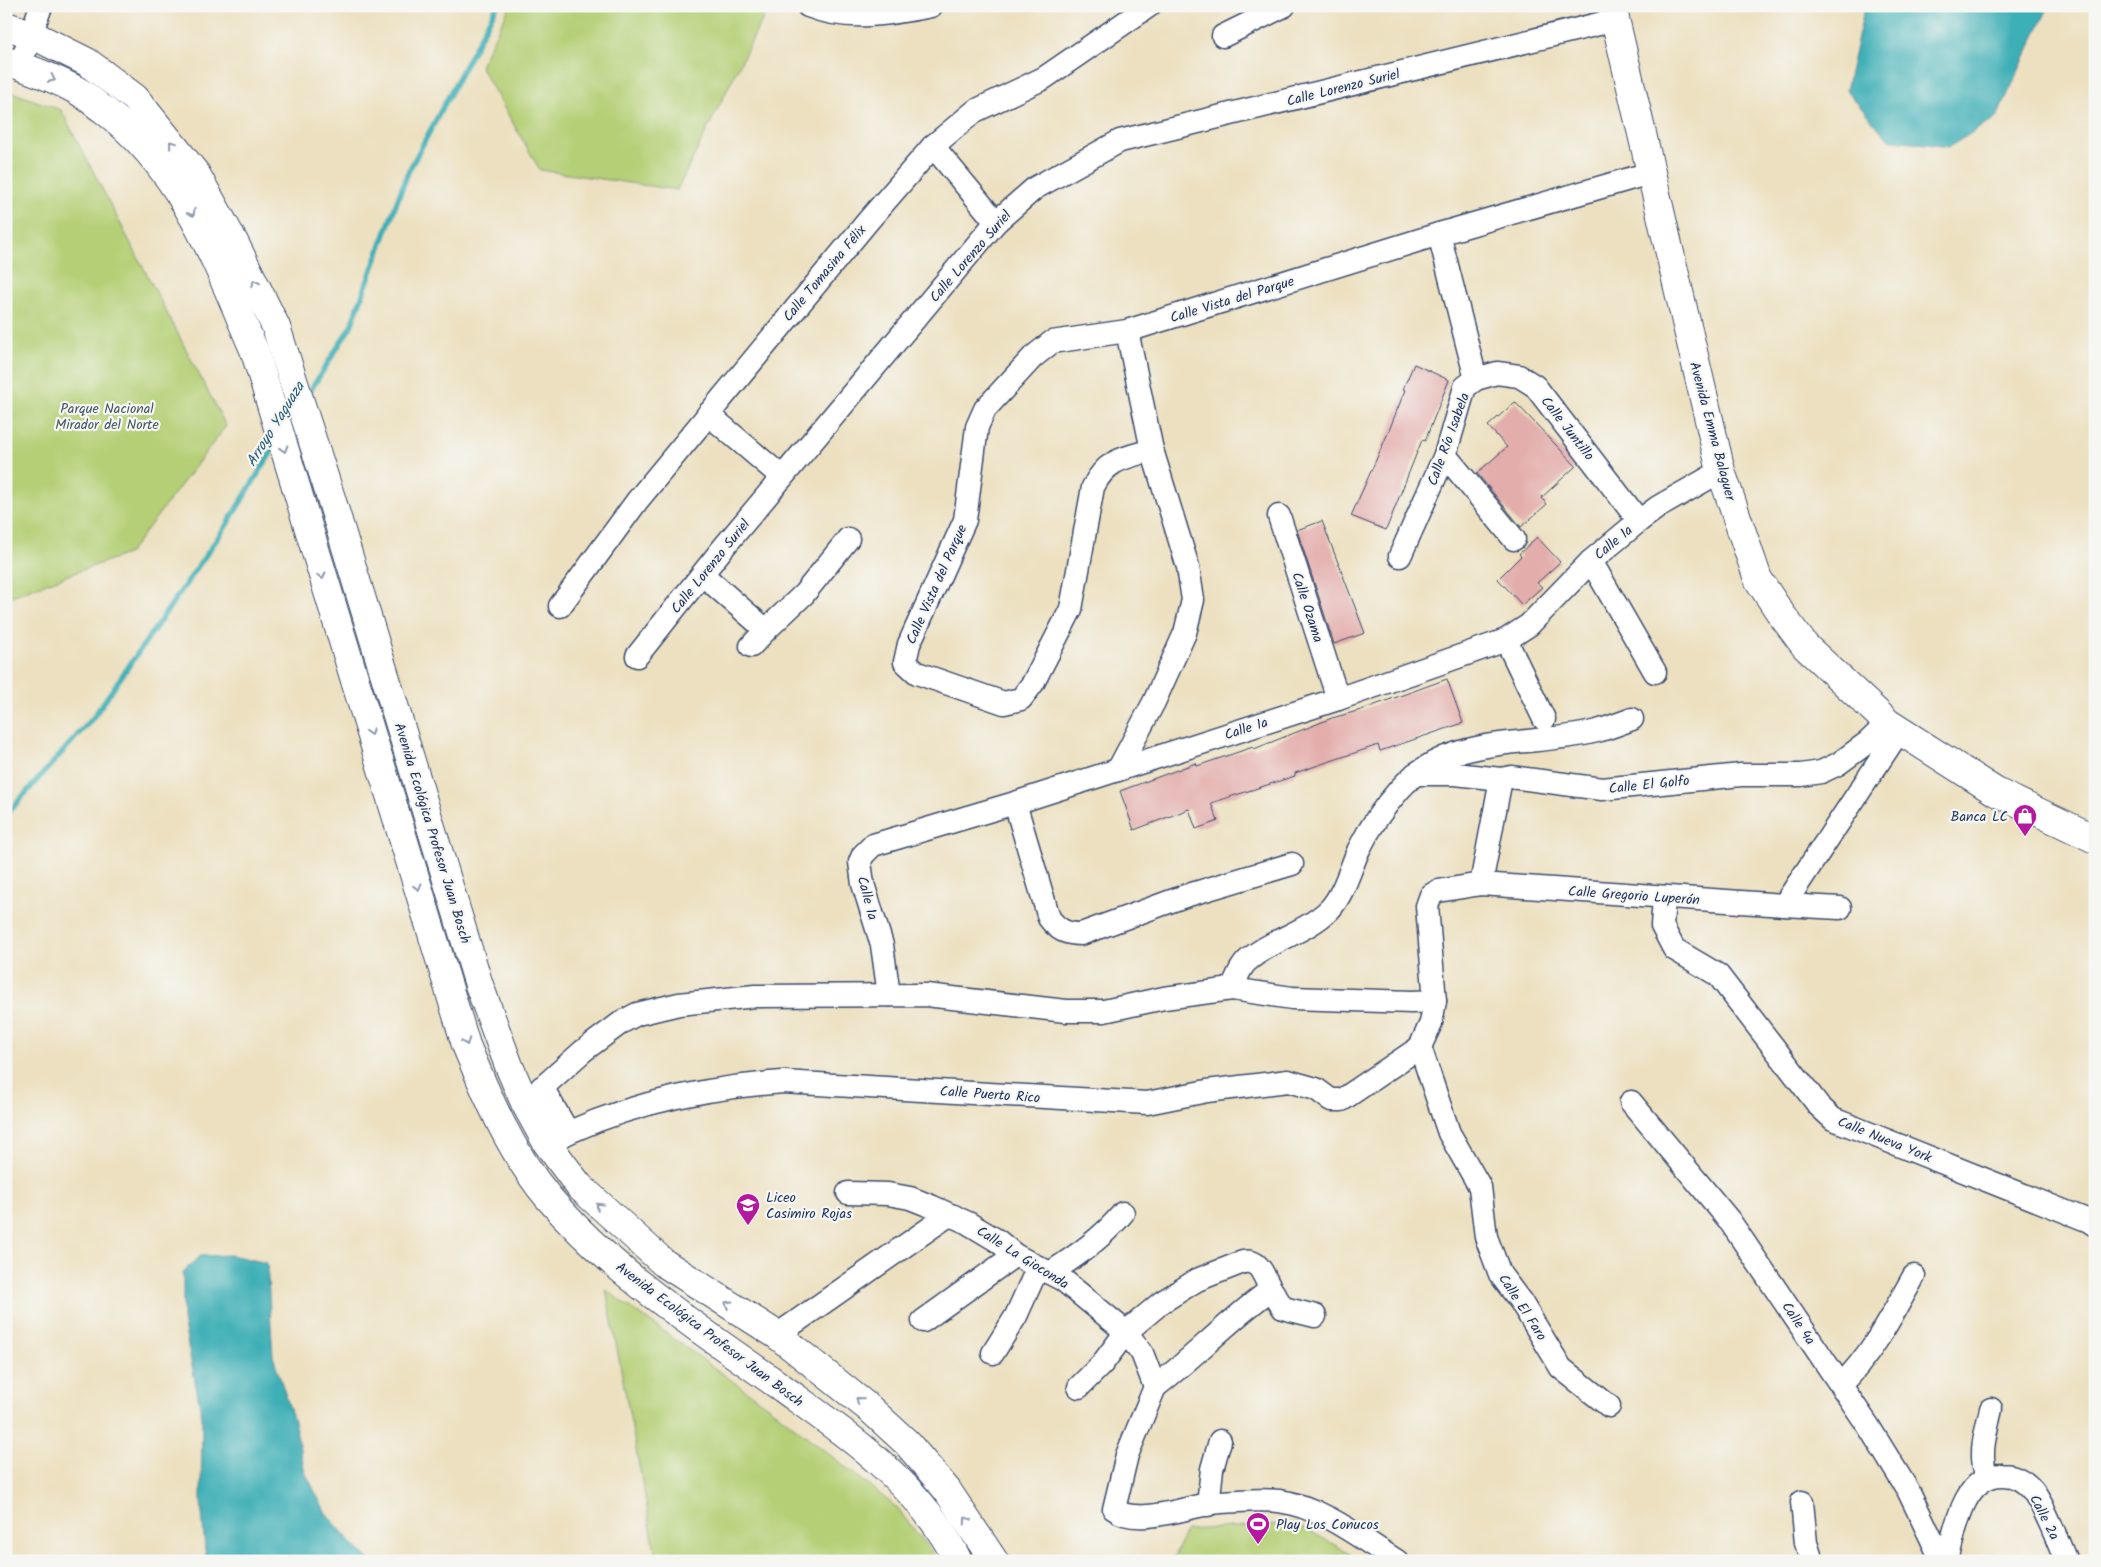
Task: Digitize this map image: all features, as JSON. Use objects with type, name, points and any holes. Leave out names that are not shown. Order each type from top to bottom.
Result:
[{"type":"street","points":[[13,63],[19,30],[41,6]]},
{"type":"street","points":[[808,6],[826,13],[863,16],[894,13],[931,6]]},
{"type":"street","name":"Calle Tomasina Félix","points":[[560,606],[637,501],[933,146],[975,111],[1044,78],[1149,6]]},
{"type":"street","points":[[1224,36],[1284,6]]},
{"type":"street","name":"Avenida Emma Balaguer","points":[[1614,13],[1721,472],[1758,579],[1805,646],[1894,726],[1996,792],[2095,839]]},
{"type":"street","name":"Calle Lorenzo Suriel","points":[[638,656],[782,477],[996,222],[1035,188],[1120,142],[1614,13]]},
{"type":"street","name":"Avenida Ecológica Profesor Juan Bosch","points":[[19,30],[88,62],[135,98],[196,174],[234,242],[276,327],[331,498],[479,985],[534,1095],[558,1138],[579,1186],[664,1264],[777,1335],[870,1409],[907,1443],[947,1490],[994,1561]]},
{"type":"street","name":"Avenida Ecológica Profesor Juan Bosch","points":[[13,63],[78,91],[116,119],[142,144],[164,170],[193,214],[211,249],[255,352],[466,1045],[489,1102],[515,1149],[548,1197],[591,1243],[638,1284],[856,1442],[899,1480],[930,1518],[958,1561]]},
{"type":"street","points":[[933,146],[996,222]]},
{"type":"street","name":"Calle Vista del Parque","points":[[1152,450],[1115,461],[1100,473],[1093,487],[1071,609],[1033,683],[1022,699],[1004,703],[916,673],[905,662],[909,644],[965,520],[977,427],[985,409],[1033,357],[1052,342],[1127,331],[1440,234],[1650,173]]},
{"type":"street","name":"Calle Río Isabela","points":[[1400,556],[1445,455],[1465,387],[1476,379],[1440,234]]},
{"type":"street","points":[[1118,770],[1162,685],[1185,632],[1193,600],[1188,567],[1152,450],[1127,331]]},
{"type":"street","name":"Calle Juntillo","points":[[1476,379],[1497,373],[1519,376],[1535,386],[1639,521]]},
{"type":"street","points":[[708,414],[782,477]]},
{"type":"street","points":[[1445,455],[1514,539]]},
{"type":"street","name":"Calle 1a","points":[[889,995],[882,944],[863,884],[860,862],[862,855],[873,845],[1118,770],[1338,698],[1506,640],[1529,625],[1591,561],[1639,521],[1658,507],[1721,472]]},
{"type":"street","name":"Calle Ozama","points":[[1279,516],[1338,698]]},
{"type":"street","points":[[703,574],[758,638],[804,594],[848,539]]},
{"type":"street","points":[[1591,561],[1656,672]]},
{"type":"street","points":[[336,620],[366,613]]},
{"type":"street","points":[[1506,640],[1544,719]]},
{"type":"street","points":[[1232,989],[1245,963],[1271,945],[1289,937],[1329,909],[1338,897],[1371,825],[1414,774],[1427,764],[1485,746],[1597,732],[1632,718]]},
{"type":"street","points":[[1784,905],[1894,726]]},
{"type":"street","name":"Calle El Golfo","points":[[1414,774],[1455,774],[1501,779],[1511,777],[1602,789],[1741,775],[1801,775],[1821,772],[1838,764],[1894,726]]},
{"type":"street","points":[[1481,884],[1501,779]]},
{"type":"street","points":[[1015,803],[1049,918],[1063,932],[1081,934],[1185,896],[1292,864]]},
{"type":"street","name":"Calle Gregorio Luperón","points":[[1420,1047],[1431,1023],[1435,1001],[1427,906],[1431,895],[1438,891],[1481,884],[1840,908]]},
{"type":"street","name":"Calle Nueva York","points":[[1664,897],[1662,926],[1674,948],[1718,975],[1819,1106],[1833,1119],[2095,1225]]},
{"type":"street","points":[[534,1095],[605,1033],[637,1014],[657,1008],[755,996],[926,995],[1084,1012],[1104,1011],[1172,997],[1232,989],[1292,998],[1435,1001]]},
{"type":"street","name":"Calle Puerto Rico","points":[[558,1138],[623,1110],[735,1085],[783,1082],[1147,1103],[1207,1091],[1288,1081],[1316,1089],[1331,1100],[1342,1100],[1420,1047]]},
{"type":"street","name":"Calle El Faro","points":[[1420,1047],[1449,1133],[1480,1188],[1486,1237],[1500,1274],[1521,1302],[1561,1368],[1609,1406]]},
{"type":"street","name":"Calle 4a","points":[[1631,1102],[1729,1220],[1841,1385],[1909,1492],[1942,1561]]},
{"type":"street","name":"Calle La Gioconda","points":[[848,1194],[888,1194],[910,1198],[954,1216],[998,1241],[1015,1255],[1070,1286],[1126,1332],[1142,1353],[1155,1387]]},
{"type":"street","points":[[993,1353],[1044,1270],[1085,1250],[1110,1229],[1123,1213]]},
{"type":"street","points":[[777,1335],[946,1217],[954,1216]]},
{"type":"street","points":[[923,1321],[1015,1255]]},
{"type":"street","points":[[1079,1387],[1102,1364],[1126,1332],[1162,1302],[1197,1280],[1249,1260],[1258,1265],[1283,1308],[1315,1316]]},
{"type":"street","points":[[1841,1385],[1874,1347],[1914,1276]]},
{"type":"street","points":[[1269,1286],[1265,1294],[1222,1328],[1194,1357],[1155,1387],[1127,1455],[1114,1509],[1122,1515],[1161,1515],[1220,1502],[1280,1501],[1324,1515],[1397,1561]]},
{"type":"street","points":[[1947,1561],[1969,1494],[1975,1486],[1988,1477],[1984,1468],[1983,1448],[1991,1409]]},
{"type":"street","points":[[1208,1505],[1212,1469],[1220,1441]]},
{"type":"street","name":"Calle 2a","points":[[1988,1477],[2007,1475],[2022,1480],[2032,1490],[2066,1561]]},
{"type":"street","points":[[1802,1502],[1806,1543],[1812,1561]]},
{"type":"green space","points":[[510,6],[769,6],[677,190],[540,170],[480,66]]},
{"type":"green space","name":"Parque Nacional Mirador del Norte","points":[[6,90],[61,110],[226,426],[129,553],[6,598]]},
{"type":"green space","points":[[606,1290],[777,1413],[896,1507],[939,1561],[657,1561]]},
{"type":"green space","name":"Play Los Conucos","points":[[1295,1523],[1364,1561],[1173,1561],[1186,1530]]},
{"type":"water","points":[[1865,6],[2049,6],[1997,117],[1949,147],[1888,139],[1846,90]]},
{"type":"water","points":[[231,1255],[267,1263],[273,1356],[294,1421],[305,1472],[326,1513],[355,1547],[372,1561],[206,1561],[201,1501],[202,1417],[183,1320],[183,1272],[200,1256]]},
{"type":"building","points":[[1414,364],[1449,380],[1425,441],[1422,440],[1386,530],[1351,516],[1388,433]]},
{"type":"building","points":[[1515,402],[1576,466],[1541,498],[1547,504],[1521,527],[1477,473],[1507,447],[1488,426]]},
{"type":"building","points":[[1322,521],[1365,633],[1334,644],[1297,530]]},
{"type":"building","points":[[1537,537],[1560,562],[1537,583],[1542,587],[1522,605],[1498,579],[1521,556],[1519,554]]},
{"type":"building","points":[[1447,679],[1463,723],[1380,751],[1378,745],[1295,773],[1295,776],[1211,803],[1218,821],[1196,829],[1189,809],[1134,830],[1120,791],[1196,763],[1197,766],[1253,747],[1254,749],[1332,718],[1361,710]]},
{"type":"waterway","name":"Arroyo Yaguaza","points":[[307,396],[351,326],[408,172],[497,6]]},
{"type":"waterway","name":"Arroyo Yaguaza","points":[[6,815],[92,719],[226,526],[274,448]]},
{"type":"place","name":"Banca LC","points":[[2025,837]]},
{"type":"place","name":"Liceo Casimiro Rojas","points":[[748,1226]]},
{"type":"place","name":"Play Los Conucos","points":[[1258,1545]]}]
